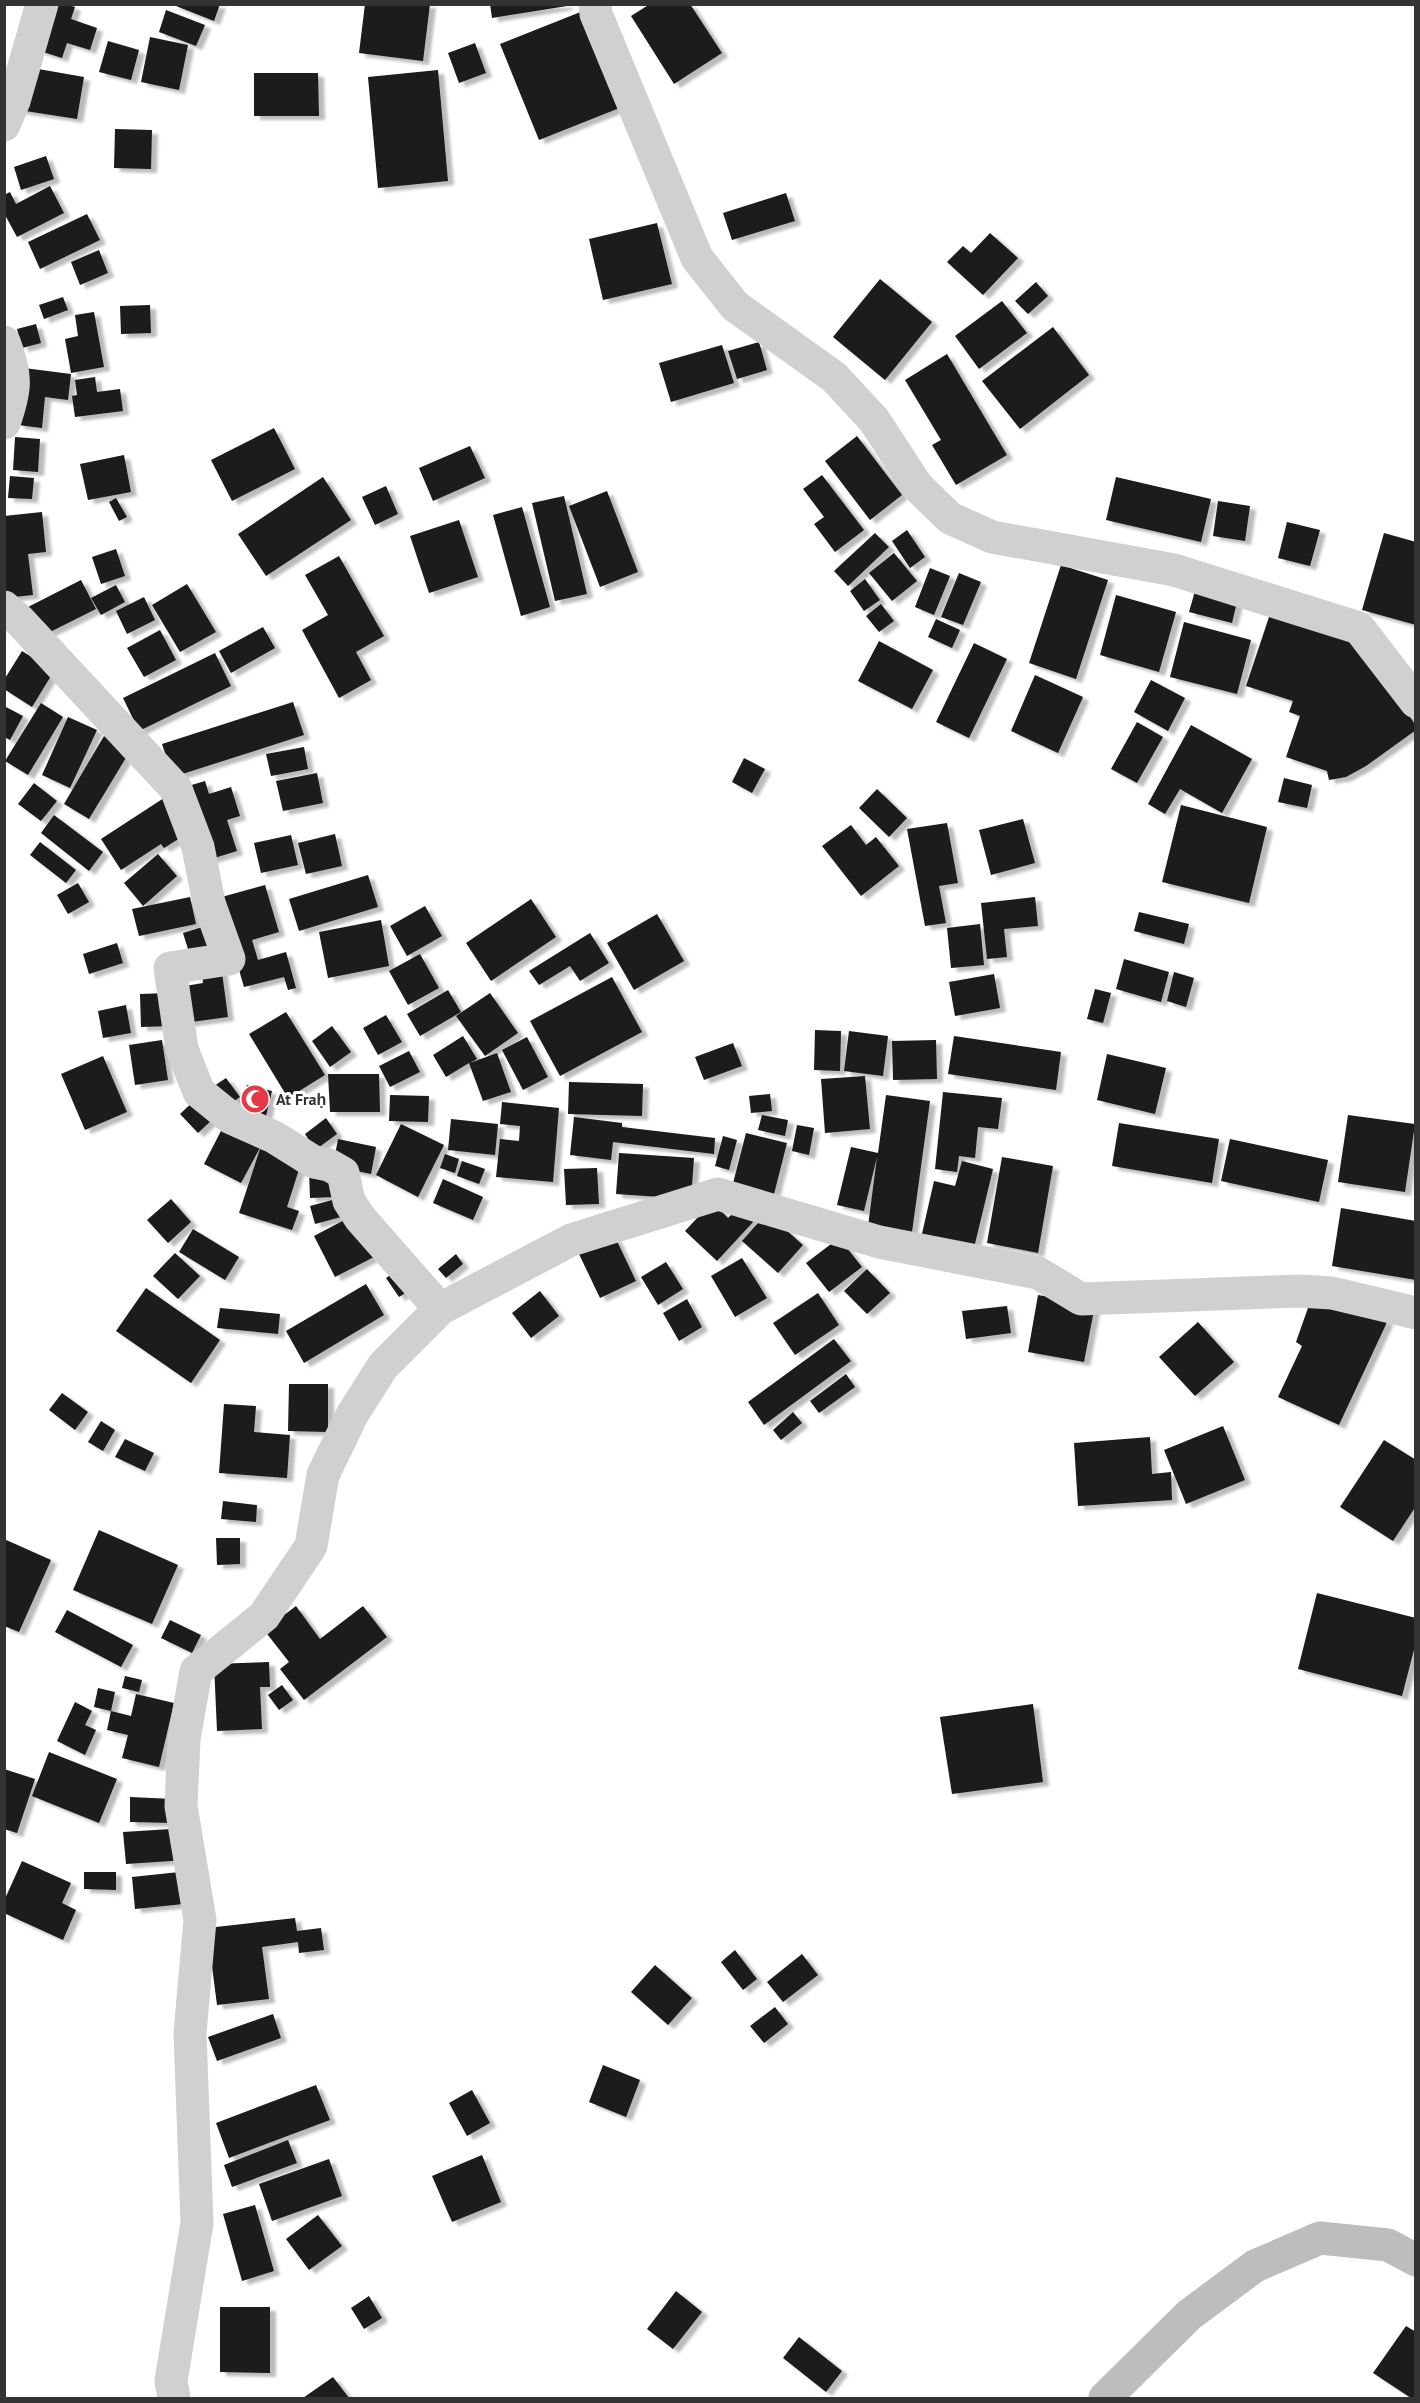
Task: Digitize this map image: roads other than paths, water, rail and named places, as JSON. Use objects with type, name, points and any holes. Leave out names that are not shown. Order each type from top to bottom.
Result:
[{"type":"main road","points":[[1105,2398],[1189,2315],[1256,2266],[1320,2238],[1388,2245],[1416,2260]]},
{"type":"street","points":[[4,125],[14,101],[42,4]]},
{"type":"street","points":[[595,4],[596,14],[697,258],[735,306],[834,377],[874,420],[917,486],[950,518],[992,537],[1174,570],[1359,628],[1416,702]]},
{"type":"street","points":[[4,342],[15,375],[10,405],[4,423]]},
{"type":"street","points":[[4,607],[20,621],[176,789],[184,806],[198,847],[209,903],[229,959],[170,968],[182,1049],[199,1092],[231,1118],[274,1137],[314,1162],[329,1165],[343,1173],[349,1201],[360,1218],[440,1309]]},
{"type":"street","points":[[174,2398],[171,2381],[197,2223],[190,2033],[200,1920],[181,1806],[184,1740],[196,1671],[264,1616],[270,1608],[311,1546],[323,1475],[352,1415],[383,1366],[440,1309],[571,1239],[718,1194],[879,1242],[1038,1273],[1081,1299],[1299,1291],[1332,1293],[1416,1313]]},
{"type":"place","name":"At Fraḥ","points":[[255,1099]]}]
